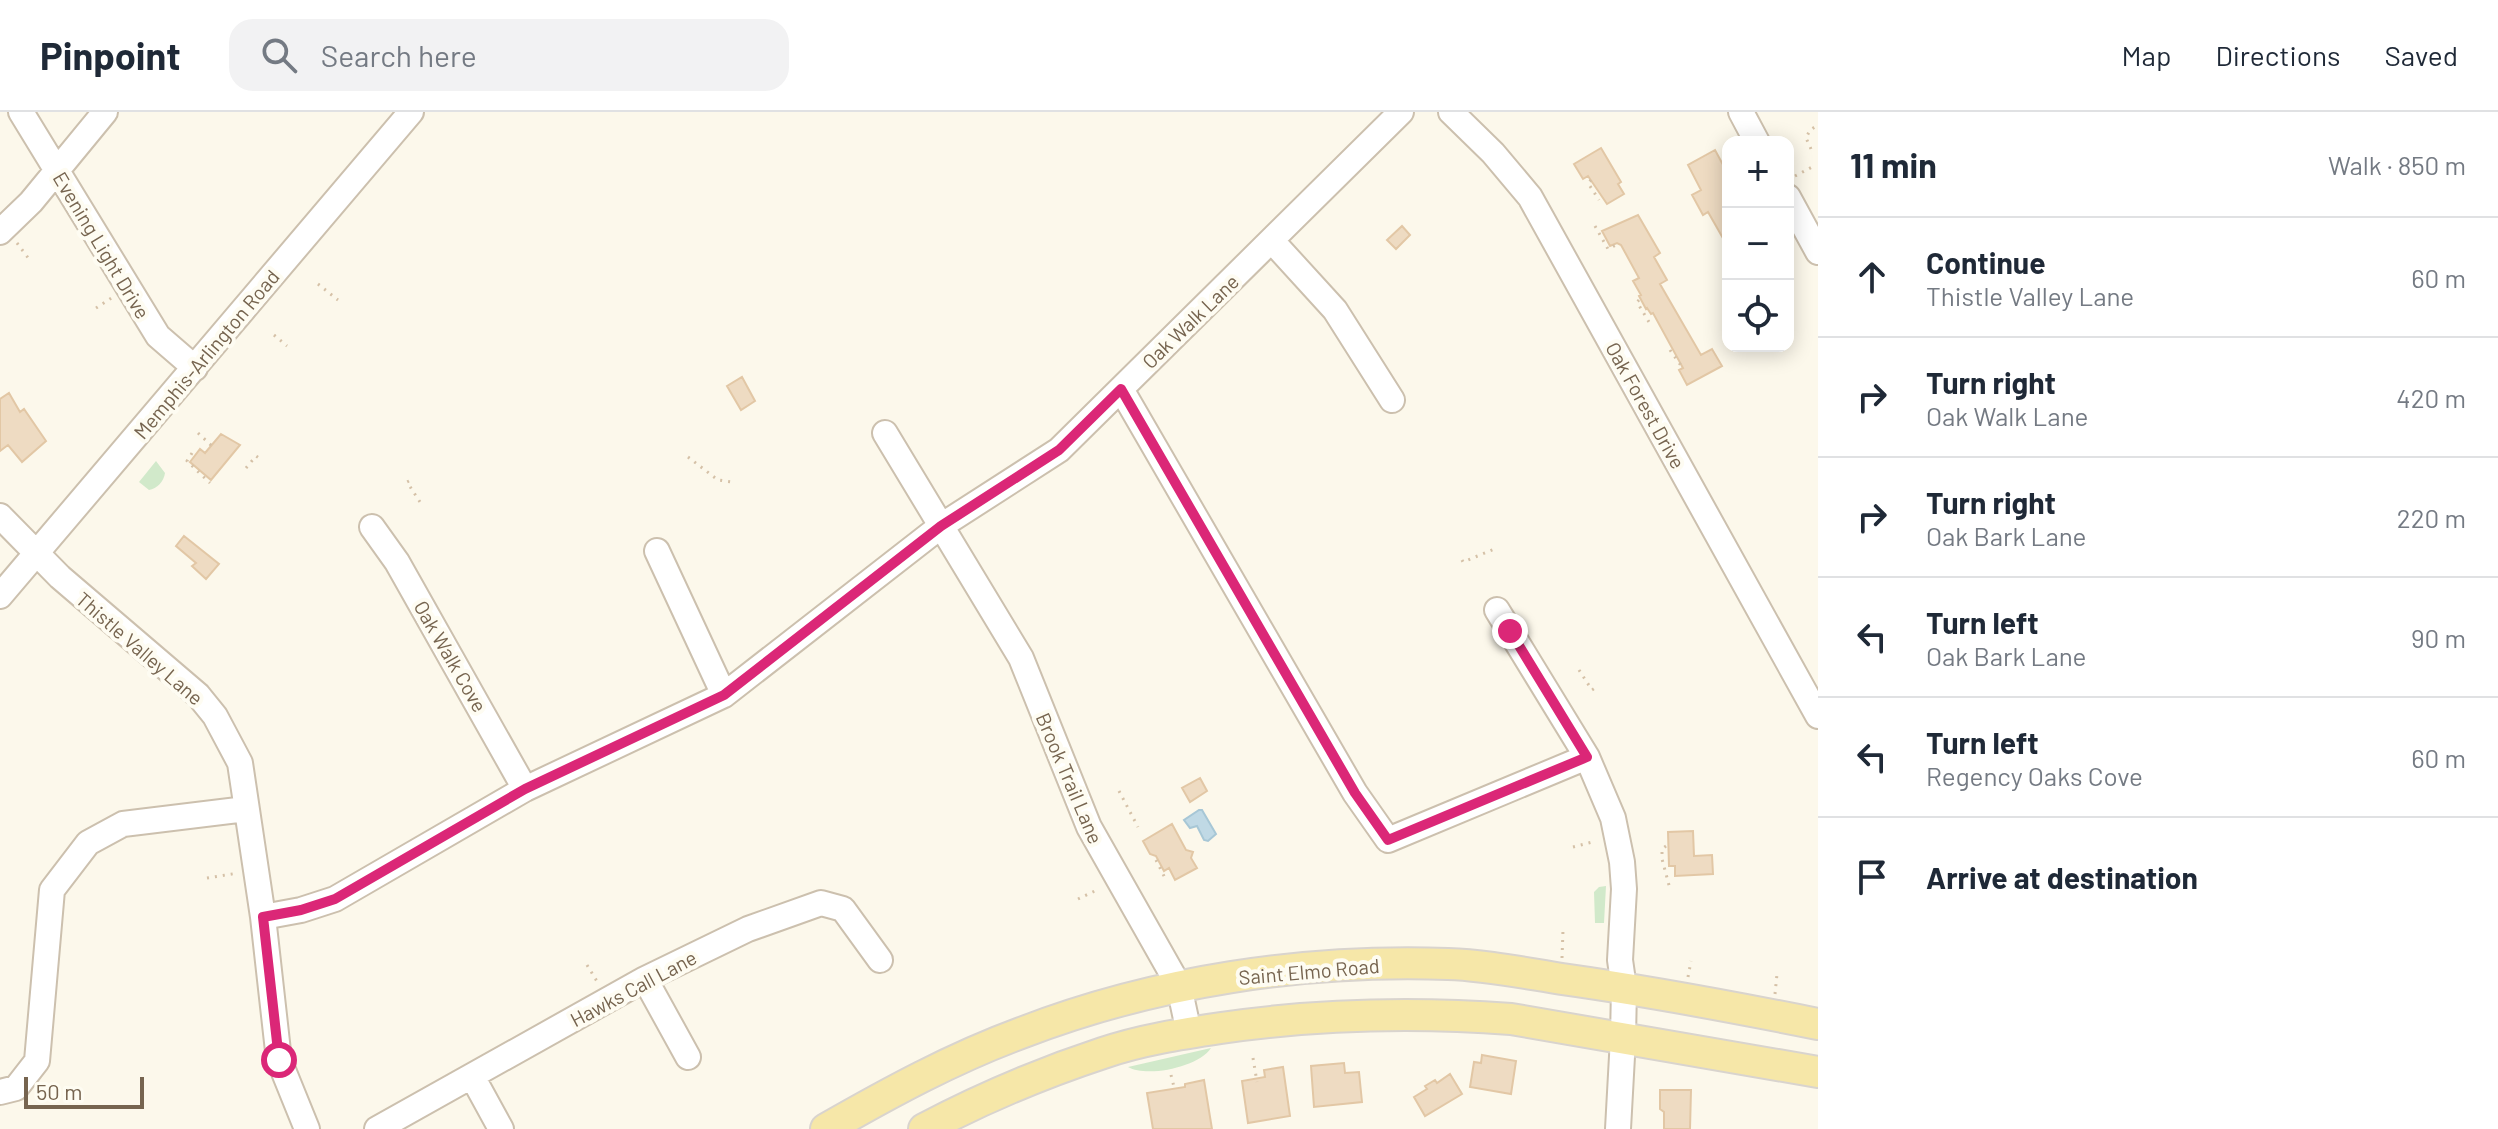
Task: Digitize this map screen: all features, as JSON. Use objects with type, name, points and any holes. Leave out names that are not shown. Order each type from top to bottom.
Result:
[{"type":"main road","name":"Saint Elmo Road","points":[[826,1129],[930,1072],[1021,1033],[1109,1004],[1179,986],[1299,969],[1449,964],[1624,988],[1818,1024]]},
{"type":"main road","points":[[924,1129],[990,1097],[1103,1053],[1189,1033],[1342,1015],[1464,1015],[1551,1024],[1818,1072]]},
{"type":"street","name":"Evening Light Drive","points":[[21,112],[158,336],[195,368]]},
{"type":"street","points":[[8,237],[31,202],[105,112]]},
{"type":"street","name":"Memphis-Arlington Road","points":[[0,596],[411,112]]},
{"type":"street","name":"Oak Walk Lane","points":[[263,917],[301,910],[335,899],[525,789],[724,695],[941,526],[1059,450],[1401,112]]},
{"type":"street","name":"Oak Forest Drive","points":[[1451,112],[1493,153],[1530,197],[1818,716]]},
{"type":"street","points":[[1794,192],[1818,252]]},
{"type":"street","points":[[1272,241],[1335,310],[1392,400]]},
{"type":"street","points":[[1121,389],[1355,793],[1388,840],[1587,757]]},
{"type":"street","name":"Brook Trail Lane","points":[[885,433],[1021,658],[1089,827],[1179,986],[1189,1033]]},
{"type":"street","name":"Thistle Valley Lane","points":[[0,516],[60,577],[191,688],[215,716],[240,763],[263,917],[279,1060],[307,1129]]},
{"type":"street","name":"Oak Walk Cove","points":[[372,527],[404,575],[525,789]]},
{"type":"street","points":[[657,551],[724,695]]},
{"type":"street","points":[[1497,610],[1587,757],[1613,818],[1622,862],[1624,908],[1620,960],[1624,988],[1618,1129]]},
{"type":"street","points":[[0,1092],[16,1088],[37,1061],[52,890],[88,843],[123,824],[246,809]]},
{"type":"street","name":"Hawks Call Lane","points":[[377,1129],[645,979],[748,929],[821,903],[843,909],[880,960]]},
{"type":"street","points":[[645,979],[688,1057]]},
{"type":"street","points":[[472,1076],[501,1129]]},
{"type":"path","points":[[1811,149],[1806,138],[1810,130],[1818,125]]},
{"type":"path","points":[[1794,185],[1814,166]]},
{"type":"path","points":[[1591,180],[1588,183],[1599,200]]},
{"type":"path","points":[[1595,226],[1608,249],[1616,245]]},
{"type":"path","points":[[8,237],[29,259]]},
{"type":"path","points":[[318,284],[338,300]]},
{"type":"path","points":[[96,308],[115,296]]},
{"type":"path","points":[[1639,300],[1637,302],[1649,322]]},
{"type":"path","points":[[274,335],[287,346]]},
{"type":"path","points":[[1670,350],[1682,367]]},
{"type":"path","points":[[198,433],[213,447]]},
{"type":"path","points":[[192,453],[188,462],[210,483]]},
{"type":"path","points":[[246,468],[256,456],[259,458]]},
{"type":"path","points":[[688,457],[718,480],[732,482]]},
{"type":"path","points":[[409,481],[420,502]]},
{"type":"path","points":[[1462,560],[1497,548]]},
{"type":"path","points":[[1579,670],[1592,690],[1598,686]]},
{"type":"path","points":[[1119,791],[1138,827]]},
{"type":"path","points":[[1573,847],[1601,840]]},
{"type":"path","points":[[1666,846],[1662,849],[1662,859],[1670,889]]},
{"type":"path","points":[[1156,860],[1165,878]]},
{"type":"path","points":[[207,878],[240,873]]},
{"type":"path","points":[[1078,899],[1108,884]]},
{"type":"path","points":[[1562,966],[1563,930]]},
{"type":"path","points":[[587,965],[602,990]]},
{"type":"path","points":[[1774,999],[1777,974]]},
{"type":"path","points":[[1253,1058],[1257,1082]]},
{"type":"path","points":[[1171,1075],[1174,1087]]},
{"type":"green space","points":[[156,461],[165,473],[162,482],[149,490],[139,482]]},
{"type":"green space","points":[[1606,886],[1604,923],[1595,923],[1594,892]]},
{"type":"green space","points":[[1211,1048],[1196,1061],[1172,1069],[1147,1071],[1128,1067]]},
{"type":"water","points":[[1202,810],[1216,834],[1208,841],[1204,840],[1197,826],[1190,828],[1184,820]]},
{"type":"building","points":[[1601,148],[1621,182],[1618,184],[1624,194],[1607,204],[1588,176],[1583,179],[1574,164]]},
{"type":"building","points":[[1715,150],[1722,163],[1722,236],[1708,212],[1703,215],[1692,195],[1701,190],[1688,165]]},
{"type":"building","points":[[1638,215],[1660,253],[1654,257],[1667,280],[1660,284],[1701,355],[1712,349],[1722,366],[1687,385],[1679,370],[1683,368],[1653,313],[1646,309],[1639,296],[1633,281],[1639,278],[1621,245],[1610,246],[1602,231]]},
{"type":"building","points":[[1402,226],[1410,235],[1396,249],[1387,240]]},
{"type":"building","points":[[742,377],[755,401],[741,410],[727,386]]},
{"type":"building","points":[[9,393],[20,412],[24,409],[46,441],[22,462],[8,445],[0,451],[0,399]]},
{"type":"building","points":[[221,434],[240,445],[211,480],[190,462],[200,449],[205,453]]},
{"type":"building","points":[[184,536],[219,564],[206,579],[192,566],[196,563],[176,546]]},
{"type":"building","points":[[1200,778],[1207,791],[1190,802],[1182,788]]},
{"type":"building","points":[[1172,824],[1186,850],[1193,852],[1191,858],[1197,868],[1175,880],[1169,868],[1164,871],[1143,841]]},
{"type":"building","points":[[1693,831],[1694,856],[1712,855],[1713,874],[1675,876],[1675,866],[1669,866],[1668,832]]},
{"type":"building","points":[[1482,1055],[1516,1061],[1511,1094],[1470,1087],[1474,1062],[1481,1063]]},
{"type":"building","points":[[1344,1063],[1345,1073],[1359,1072],[1362,1102],[1314,1107],[1311,1066]]},
{"type":"building","points":[[1283,1067],[1290,1116],[1248,1123],[1242,1081],[1265,1077],[1264,1070]]},
{"type":"building","points":[[1450,1074],[1462,1094],[1425,1116],[1414,1097],[1427,1089],[1425,1086],[1435,1080],[1437,1083]]},
{"type":"building","points":[[1204,1080],[1212,1129],[1153,1129],[1147,1093],[1185,1087],[1185,1084]]},
{"type":"building","points":[[1660,1090],[1691,1090],[1690,1129],[1664,1129]]},
{"type":"route","points":[[279,1060],[263,917],[301,910],[335,899],[525,789],[724,695],[941,526],[1059,450],[1121,389],[1355,793],[1388,840],[1587,757],[1510,631]]}]
